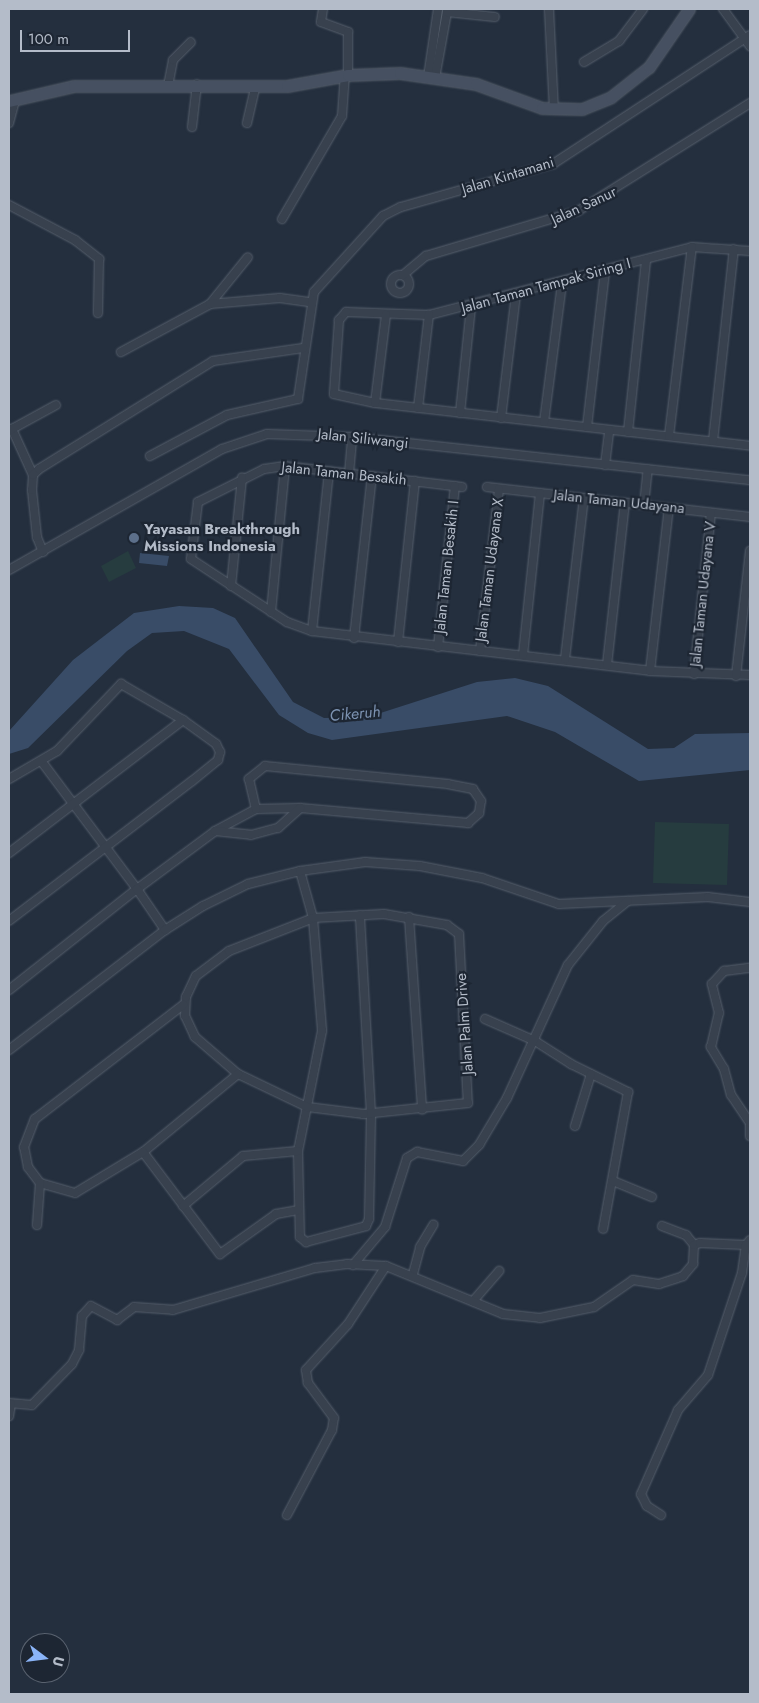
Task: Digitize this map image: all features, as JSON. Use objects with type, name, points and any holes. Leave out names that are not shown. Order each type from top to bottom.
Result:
[{"type":"street","points":[[282,219],[342,116],[348,32],[320,22],[324,9]]},
{"type":"street","points":[[432,77],[438,9]]},
{"type":"street","points":[[549,9],[554,110]]},
{"type":"street","points":[[584,62],[619,41],[643,9]]},
{"type":"street","points":[[9,123],[12,100],[74,86],[168,86],[197,84],[300,86],[346,76],[432,77],[476,84],[554,110],[591,108],[625,87],[659,56],[689,9]]},
{"type":"street","points":[[723,9],[748,37],[750,46]]},
{"type":"street","points":[[432,77],[447,12],[495,17]]},
{"type":"street","name":"Jalan Kintamani","points":[[310,302],[323,279],[383,216],[401,207],[553,164],[748,37]]},
{"type":"street","points":[[168,86],[172,63],[191,42]]},
{"type":"street","points":[[192,127],[197,84]]},
{"type":"street","points":[[247,122],[256,85]]},
{"type":"street","name":"Jalan Sanur","points":[[403,275],[426,256],[551,222],[592,204],[750,103]]},
{"type":"street","points":[[9,205],[75,240],[99,259],[98,313]]},
{"type":"street","points":[[669,436],[692,247]]},
{"type":"street","name":"Jalan Taman Tampak Siring I","points":[[375,403],[334,394],[342,315],[429,315],[562,283],[692,247],[750,251]]},
{"type":"street","points":[[713,441],[734,249]]},
{"type":"street","points":[[121,352],[210,304],[248,257]]},
{"type":"street","points":[[628,432],[646,260]]},
{"type":"street","points":[[587,427],[605,271]]},
{"type":"street","points":[[544,422],[562,283]]},
{"type":"street","points":[[501,418],[516,294]]},
{"type":"street","points":[[150,456],[227,415],[298,399],[310,302],[280,298],[210,304]]},
{"type":"street","points":[[460,413],[471,306]]},
{"type":"street","points":[[386,315],[375,403],[750,446]]},
{"type":"street","points":[[418,408],[429,315]]},
{"type":"street","points":[[33,475],[214,361],[303,348]]},
{"type":"street","points":[[43,552],[37,538],[33,475],[12,429],[56,405]]},
{"type":"street","points":[[605,465],[609,430]]},
{"type":"street","name":"Jalan Siliwangi","points":[[9,570],[240,441],[280,433],[352,437],[750,480]]},
{"type":"street","points":[[349,474],[352,437]]},
{"type":"street","points":[[272,612],[285,466]]},
{"type":"street","name":"Jalan Taman Besakih","points":[[231,586],[191,559],[196,508],[203,498],[242,478],[285,466],[459,486]]},
{"type":"street","points":[[644,506],[648,469]]},
{"type":"street","points":[[312,631],[329,472]]},
{"type":"street","points":[[354,638],[372,476]]},
{"type":"street","points":[[242,478],[231,586],[272,612],[312,631],[354,638],[565,659],[650,670],[694,674],[750,675]]},
{"type":"street","points":[[398,642],[415,481]]},
{"type":"street","name":"Jalan Taman Besakih I","points":[[438,647],[459,486]]},
{"type":"street","name":"Jalan Taman Udayana","points":[[487,488],[750,517]]},
{"type":"street","name":"Jalan Taman Udayana X","points":[[480,651],[499,489]]},
{"type":"street","points":[[523,656],[540,494]]},
{"type":"street","points":[[565,659],[584,498]]},
{"type":"street","points":[[607,665],[625,503]]},
{"type":"street","points":[[650,670],[669,508]]},
{"type":"street","name":"Jalan Taman Udayana V","points":[[694,674],[711,513]]},
{"type":"street","points":[[736,676],[750,551]]},
{"type":"street","points":[[9,779],[42,762],[121,684],[184,720],[216,744],[218,760],[9,921]]},
{"type":"street","points":[[9,853],[184,720]]},
{"type":"street","points":[[42,762],[104,849],[137,889],[164,930]]},
{"type":"street","points":[[9,990],[137,889],[215,831],[256,809],[300,808],[468,823],[477,818],[481,801],[473,789],[448,784],[265,766],[249,779],[256,809]]},
{"type":"street","points":[[215,831],[242,836],[258,834],[282,825],[300,808]]},
{"type":"street","points":[[9,1050],[164,930],[248,884],[300,871],[347,863],[405,864],[482,878],[548,902],[708,897],[750,902]]},
{"type":"street","points":[[300,871],[313,918],[322,1031],[298,1151],[300,1237],[306,1242],[366,1226],[372,1114],[360,914]]},
{"type":"street","points":[[354,1265],[385,1227],[407,1158],[417,1152],[464,1161],[490,1130],[535,1041],[568,965],[603,921],[630,900]]},
{"type":"street","name":"Jalan Palm Drive","points":[[360,914],[409,917],[447,925],[460,934],[468,1103],[422,1110],[372,1114],[306,1107],[238,1074],[195,1037],[183,1006],[196,976],[229,951],[313,918],[360,914]]},
{"type":"street","points":[[409,917],[422,1110]]},
{"type":"street","points":[[750,968],[724,971],[712,984],[720,1013],[710,1047],[724,1069],[731,1095],[750,1122],[750,1136]]},
{"type":"street","points":[[183,1006],[35,1119],[24,1147],[28,1167],[40,1183],[63,1192],[88,1189],[143,1152],[238,1074]]},
{"type":"street","points":[[485,1020],[535,1041],[591,1074],[628,1092],[603,1229]]},
{"type":"street","points":[[575,1126],[591,1074]]},
{"type":"street","points":[[183,1206],[243,1156],[298,1151]]},
{"type":"street","points":[[143,1152],[220,1254],[276,1214],[298,1210]]},
{"type":"street","points":[[613,1181],[652,1198]]},
{"type":"street","points":[[37,1225],[40,1183]]},
{"type":"street","points":[[413,1274],[420,1247],[433,1225]]},
{"type":"street","points":[[9,1416],[10,1403],[32,1405],[72,1364],[79,1350],[82,1316],[91,1306],[117,1320],[134,1307],[173,1310],[315,1268],[354,1265],[386,1266],[413,1274],[473,1301],[518,1318],[586,1310],[633,1280],[659,1284],[684,1276],[694,1264],[694,1245],[686,1235],[662,1226]]},
{"type":"street","points":[[661,1515],[647,1506],[641,1494],[678,1410],[708,1376],[747,1257],[748,1242],[694,1245]]},
{"type":"street","points":[[287,1515],[333,1424],[330,1412],[308,1383],[306,1370],[348,1324],[386,1266]]},
{"type":"street","points":[[473,1301],[498,1271]]},
{"type":"green space","points":[[128,551],[136,568],[109,582],[101,566]]},
{"type":"green space","points":[[655,822],[729,824],[727,885],[653,883]]},
{"type":"water","points":[[140,553],[169,556],[167,566],[139,563]]},
{"type":"water","points":[[179,606],[213,608],[235,618],[293,702],[324,718],[368,717],[477,682],[515,678],[548,686],[648,749],[674,748],[695,734],[750,733],[750,770],[639,781],[555,732],[507,716],[332,740],[308,733],[279,715],[229,649],[184,631],[152,633],[127,651],[28,748],[9,754],[9,731],[73,660],[134,613]]},
{"type":"place","name":"Yayasan Breakthrough Missions Indonesia","points":[[134,538]]},
{"type":"water label","name":"Cikeruh","points":[[355,714]]}]
